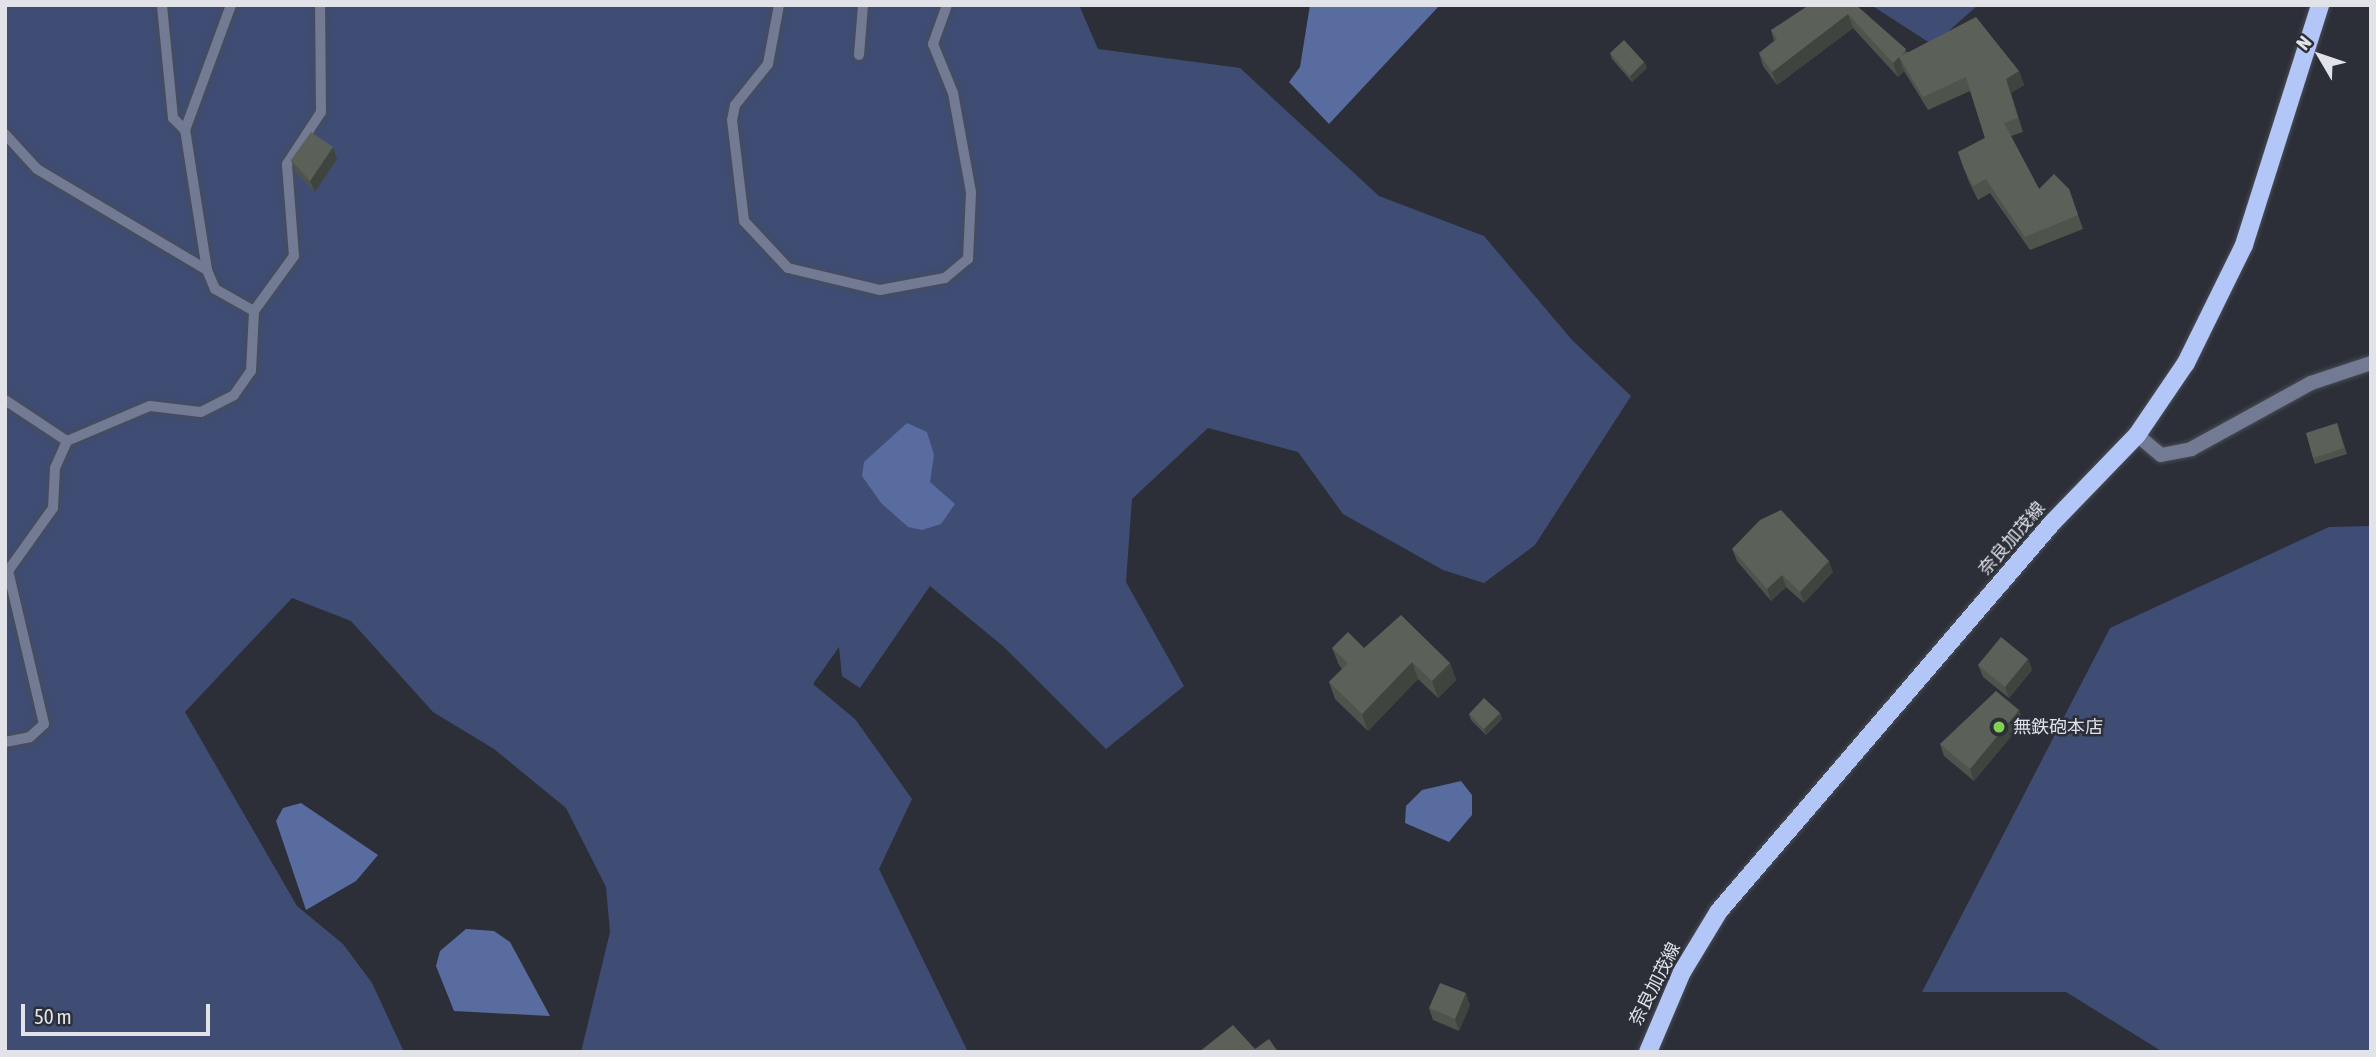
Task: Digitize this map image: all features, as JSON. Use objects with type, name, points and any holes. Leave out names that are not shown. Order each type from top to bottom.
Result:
[{"type":"main road","name":"奈良加茂線","points":[[1648,1052],[1676,984],[1719,911],[2052,523],[2137,435],[2223,297],[2320,5]]},
{"type":"street","points":[[2137,435],[2161,455],[2191,449],[2311,383],[2371,363]]},
{"type":"lane","points":[[162,5],[173,118],[185,130]]},
{"type":"lane","points":[[230,5],[185,130],[207,270],[215,289],[254,311]]},
{"type":"lane","points":[[5,742],[30,737],[44,724],[8,571],[53,508],[55,468],[67,441],[150,406],[201,412],[234,395],[251,371],[254,311],[294,256],[287,164],[321,112],[320,5]]},
{"type":"lane","points":[[779,5],[768,64],[735,105],[732,120],[744,221],[788,268],[880,290],[945,278],[968,259],[971,192],[953,93],[933,44],[947,5]]},
{"type":"lane","points":[[859,55],[863,5]]},
{"type":"lane","points":[[5,134],[37,169],[207,270]]},
{"type":"lane","points":[[5,400],[67,441]]},
{"type":"shaded area","points":[[5,5],[1079,5],[1098,49],[1240,68],[1379,196],[1484,236],[1572,340],[1631,396],[1535,545],[1484,583],[1443,570],[1343,514],[1298,452],[1208,428],[1132,499],[1126,582],[1184,686],[1106,749],[1004,647],[930,586],[860,688],[842,676],[839,647],[813,684],[855,719],[912,799],[879,869],[968,1052],[581,1052],[610,932],[606,887],[566,808],[494,749],[433,712],[351,621],[292,598],[185,712],[297,906],[343,944],[372,983],[404,1052],[5,1052]]},
{"type":"shaded area","points":[[1310,5],[1440,5],[1329,124],[1289,82],[1300,67]]},
{"type":"shaded area","points":[[1871,5],[1978,5],[1933,45]]},
{"type":"shaded area","points":[[907,423],[927,432],[934,455],[930,482],[955,504],[941,524],[922,530],[908,527],[881,503],[862,476],[864,462]]},
{"type":"shaded area","points":[[2371,526],[2371,1052],[2163,1052],[2066,992],[1922,992],[2110,628],[2329,527]]},
{"type":"shaded area","points":[[1461,781],[1472,795],[1472,815],[1449,842],[1405,823],[1406,806],[1422,790]]},
{"type":"shaded area","points":[[301,803],[378,855],[356,881],[306,910],[276,821],[283,808]]},
{"type":"shaded area","points":[[466,929],[494,931],[510,942],[550,1016],[454,1011],[436,966],[440,951]]},
{"type":"building","points":[[1809,5],[1856,5],[1906,49],[1901,56],[1976,17],[2019,71],[2006,79],[2018,118],[2004,123],[2039,189],[2054,174],[2069,189],[2078,215],[2025,237],[1986,179],[1973,186],[1964,169],[1958,152],[1985,138],[1966,77],[1923,97],[1899,57],[1893,63],[1848,14],[1772,72],[1759,53],[1777,39],[1771,30]]},
{"type":"building","points":[[1624,40],[1644,62],[1630,76],[1610,53]]},
{"type":"building","points":[[311,132],[333,147],[310,181],[291,160]]},
{"type":"building","points":[[2337,423],[2344,448],[2313,458],[2306,433]]},
{"type":"building","points":[[1781,510],[1829,561],[1800,592],[1782,575],[1767,589],[1732,549],[1760,520]]},
{"type":"building","points":[[1401,615],[1450,663],[1432,681],[1412,662],[1362,714],[1329,682],[1348,663],[1332,648],[1348,632],[1364,648]]},
{"type":"building","points":[[2001,637],[2028,659],[2005,687],[1978,665]]},
{"type":"building","points":[[1996,691],[2019,710],[1970,769],[1940,744]]},
{"type":"building","points":[[1484,698],[1500,713],[1484,729],[1469,714]]},
{"type":"building","points":[[1440,983],[1466,993],[1455,1019],[1429,1008]]},
{"type":"building","points":[[1233,1025],[1255,1049],[1269,1039],[1278,1052],[1199,1052]]},
{"type":"place","name":"無鉄砲本店","points":[[1999,727]]}]
